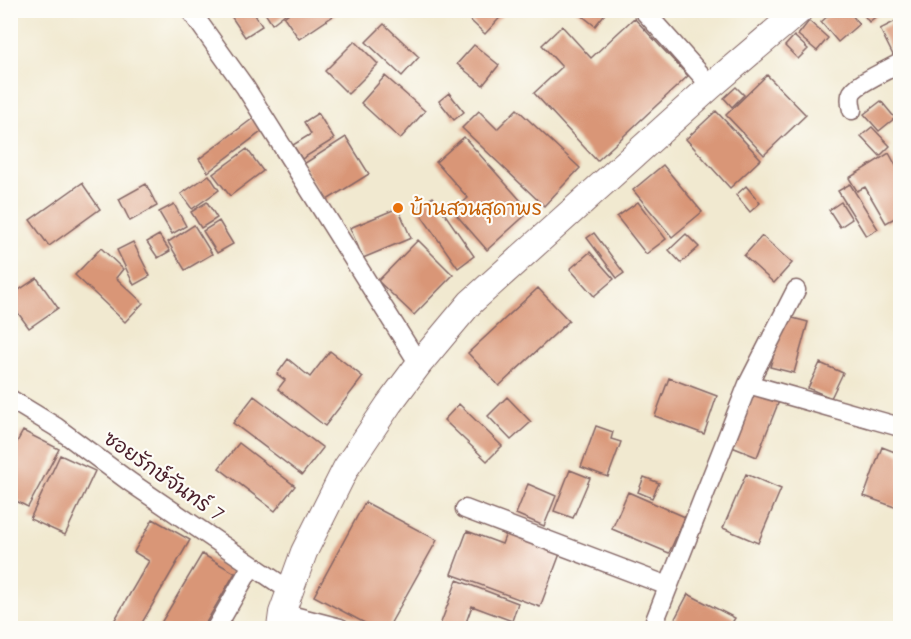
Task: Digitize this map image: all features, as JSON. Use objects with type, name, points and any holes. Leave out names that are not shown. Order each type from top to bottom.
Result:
[{"type":"main road","points":[[284,611],[304,552],[346,468],[419,364],[470,303],[711,86],[800,10]]},
{"type":"street","points":[[190,10],[245,87],[419,364]]},
{"type":"street","points":[[643,10],[711,86]]},
{"type":"street","points":[[852,110],[850,96],[860,85],[900,63]]},
{"type":"street","points":[[652,628],[748,384],[796,290]]},
{"type":"street","points":[[748,384],[900,427]]},
{"type":"street","name":"ซอยรักษ์จันทร์ 7","points":[[10,399],[56,427],[130,482],[252,565],[284,611],[339,628]]},
{"type":"street","points":[[465,509],[668,586]]},
{"type":"street","points":[[216,628],[252,565]]},
{"type":"building","points":[[227,10],[252,10],[262,26],[245,37]]},
{"type":"building","points":[[263,10],[290,10],[272,24]]},
{"type":"building","points":[[293,10],[342,10],[299,39],[284,17]]},
{"type":"building","points":[[446,10],[460,10],[453,17]]},
{"type":"building","points":[[479,10],[507,10],[485,34],[470,20]]},
{"type":"building","points":[[575,10],[608,10],[595,26]]},
{"type":"building","points":[[835,10],[848,10],[859,24],[838,42],[821,22]]},
{"type":"building","points":[[860,10],[884,10],[869,22]]},
{"type":"building","points":[[634,18],[688,76],[597,161],[534,93],[562,67],[542,45],[562,26],[591,58]]},
{"type":"building","points":[[900,19],[900,54],[894,57],[880,29]]},
{"type":"building","points":[[809,21],[828,38],[817,51],[798,35]]},
{"type":"building","points":[[384,24],[419,57],[402,76],[366,42]]},
{"type":"building","points":[[794,36],[808,49],[798,59],[785,46]]},
{"type":"building","points":[[355,41],[378,64],[348,94],[325,71]]},
{"type":"building","points":[[474,45],[499,65],[483,85],[457,64]]},
{"type":"building","points":[[767,75],[806,115],[764,155],[726,115]]},
{"type":"building","points":[[385,76],[425,111],[400,139],[361,103]]},
{"type":"building","points":[[736,87],[744,95],[732,107],[724,98]]},
{"type":"building","points":[[449,93],[464,112],[454,120],[439,101]]},
{"type":"building","points":[[881,101],[895,118],[879,131],[864,114]]},
{"type":"building","points":[[517,109],[580,168],[544,206],[462,128],[479,111],[497,129]]},
{"type":"building","points":[[716,111],[761,159],[730,188],[686,139]]},
{"type":"building","points":[[318,113],[334,139],[302,159],[293,145],[311,134],[304,122]]},
{"type":"building","points":[[256,116],[265,129],[208,172],[199,159]]},
{"type":"building","points":[[872,127],[890,146],[880,156],[861,136]]},
{"type":"building","points":[[346,137],[369,174],[324,202],[302,165]]},
{"type":"building","points":[[464,137],[530,211],[487,250],[453,211],[468,198],[436,162]]},
{"type":"building","points":[[247,149],[263,171],[230,196],[213,174]]},
{"type":"building","points":[[889,153],[900,173],[900,215],[886,223],[865,187],[857,191],[849,178]]},
{"type":"building","points":[[663,165],[702,212],[672,237],[633,190]]},
{"type":"building","points":[[209,175],[219,190],[192,209],[181,194]]},
{"type":"building","points":[[82,183],[100,209],[49,246],[30,220]]},
{"type":"building","points":[[146,184],[157,206],[130,221],[119,199]]},
{"type":"building","points":[[850,184],[878,229],[866,236],[838,191]]},
{"type":"building","points":[[746,186],[760,203],[750,212],[736,195]]},
{"type":"building","points":[[433,197],[474,256],[458,268],[416,208]]},
{"type":"building","points":[[207,202],[217,218],[201,228],[191,212]]},
{"type":"building","points":[[638,202],[666,239],[646,254],[617,217]]},
{"type":"building","points":[[841,202],[852,219],[840,227],[829,210]]},
{"type":"building","points":[[174,204],[186,226],[172,234],[159,212]]},
{"type":"building","points":[[398,208],[411,238],[363,258],[350,228]]},
{"type":"building","points":[[219,221],[233,244],[217,253],[203,231]]},
{"type":"building","points":[[194,225],[212,254],[185,270],[168,242]]},
{"type":"building","points":[[594,233],[624,273],[617,278],[587,238]]},
{"type":"building","points":[[686,234],[699,247],[681,263],[669,250]]},
{"type":"building","points":[[159,235],[170,251],[158,258],[147,242]]},
{"type":"building","points":[[762,236],[792,263],[774,283],[744,256]]},
{"type":"building","points":[[418,240],[453,275],[414,315],[378,281]]},
{"type":"building","points":[[133,242],[150,276],[134,285],[117,250]]},
{"type":"building","points":[[101,248],[123,269],[116,278],[143,303],[125,322],[75,275]]},
{"type":"building","points":[[590,252],[614,279],[594,296],[570,269]]},
{"type":"building","points":[[37,278],[58,308],[29,328],[10,302],[10,296]]},
{"type":"building","points":[[538,288],[569,321],[499,386],[468,353]]},
{"type":"building","points":[[785,316],[808,322],[794,373],[770,367]]},
{"type":"building","points":[[330,351],[363,377],[325,426],[278,389],[285,380],[277,374],[288,359],[310,377]]},
{"type":"building","points":[[820,363],[843,373],[831,398],[808,388]]},
{"type":"building","points":[[669,378],[717,396],[704,434],[655,416]]},
{"type":"building","points":[[754,391],[779,401],[757,457],[732,447]]},
{"type":"building","points":[[254,396],[323,448],[302,475],[233,423]]},
{"type":"building","points":[[507,397],[531,422],[511,440],[488,416]]},
{"type":"building","points":[[459,404],[502,446],[487,461],[444,420]]},
{"type":"building","points":[[596,426],[613,432],[611,439],[621,442],[608,477],[581,467]]},
{"type":"building","points":[[23,431],[59,449],[28,507],[10,498],[10,455]]},
{"type":"building","points":[[239,443],[295,486],[275,511],[219,468]]},
{"type":"building","points":[[882,447],[900,454],[900,509],[864,496]]},
{"type":"building","points":[[60,455],[95,471],[65,535],[30,519]]},
{"type":"building","points":[[570,470],[590,478],[573,518],[554,511]]},
{"type":"building","points":[[746,474],[781,489],[758,543],[723,528]]},
{"type":"building","points":[[644,477],[659,483],[652,498],[638,492]]},
{"type":"building","points":[[528,484],[556,496],[544,526],[516,514]]},
{"type":"building","points":[[628,492],[685,517],[669,553],[612,529]]},
{"type":"building","points":[[365,502],[437,540],[388,628],[374,628],[314,596]]},
{"type":"building","points":[[153,519],[190,540],[139,628],[110,628],[149,561],[134,552]]},
{"type":"building","points":[[467,531],[502,544],[507,531],[561,551],[540,607],[451,574]]},
{"type":"building","points":[[202,554],[235,573],[203,628],[158,628]]},
{"type":"building","points":[[457,580],[518,603],[512,621],[472,606],[464,628],[439,628]]},
{"type":"building","points":[[688,594],[735,618],[729,628],[670,628]]},
{"type":"place","name":"บ้านสวนสุดาพร","points":[[398,208]]}]
